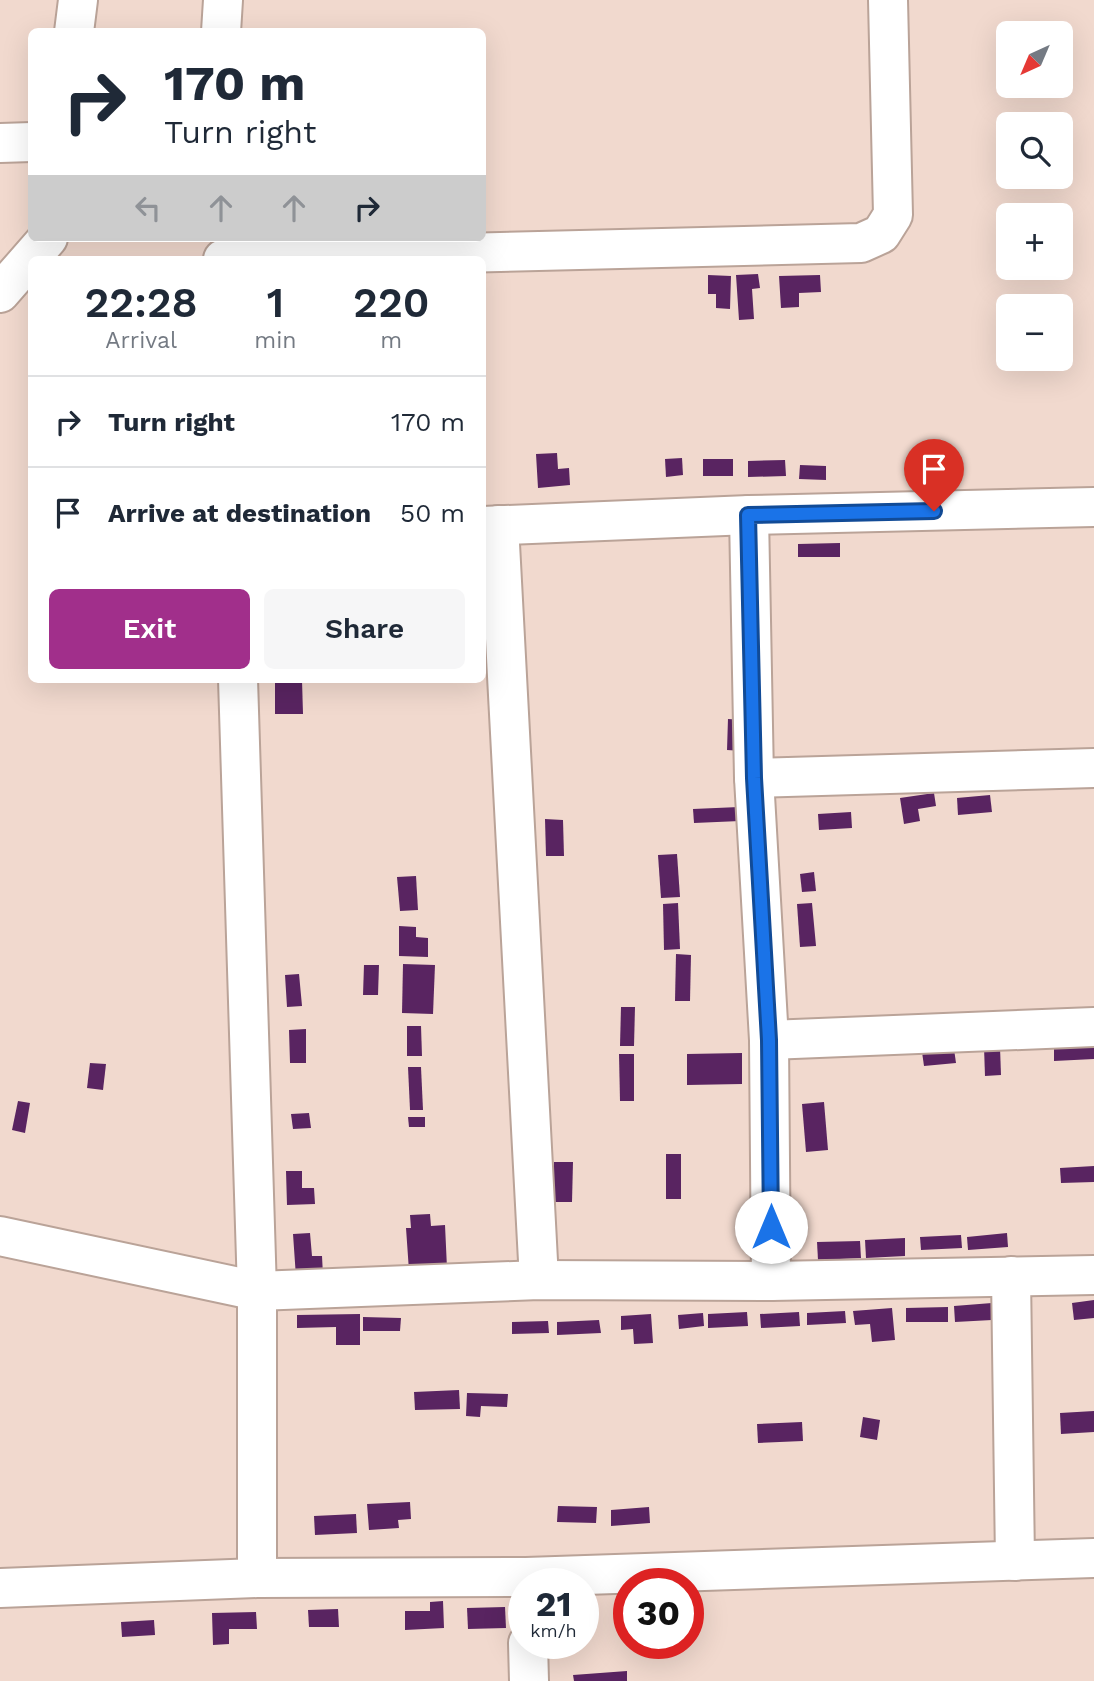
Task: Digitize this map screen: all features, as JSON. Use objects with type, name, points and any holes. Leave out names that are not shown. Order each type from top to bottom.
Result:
[{"type":"street","points":[[74,28],[78,0]]},
{"type":"street","points":[[221,28],[222,0]]},
{"type":"street","points":[[343,256],[861,243],[881,234],[893,215],[888,0]]},
{"type":"street","points":[[0,143],[28,142]]},
{"type":"street","points":[[32,256],[45,242]]},
{"type":"street","points":[[0,293],[28,261]]},
{"type":"street","points":[[539,1280],[491,525],[748,515],[1094,507]]},
{"type":"street","points":[[748,515],[754,778],[769,1040],[771,1281]]},
{"type":"street","points":[[238,683],[257,1291],[257,1578]]},
{"type":"street","points":[[754,778],[1094,768]]},
{"type":"street","points":[[769,1040],[1094,1027]]},
{"type":"street","points":[[0,1236],[257,1291],[539,1280],[771,1281],[1094,1275]]},
{"type":"street","points":[[1011,1276],[1015,1561]]},
{"type":"street","points":[[599,1577],[1094,1558]]},
{"type":"street","points":[[0,1588],[257,1578],[508,1580]]},
{"type":"street","points":[[528,1659],[529,1681]]},
{"type":"building","points":[[758,274],[760,288],[752,289],[754,319],[739,320],[736,275]]},
{"type":"building","points":[[708,275],[731,276],[730,309],[716,308],[716,294],[708,294]]},
{"type":"building","points":[[820,275],[821,292],[799,293],[799,307],[781,308],[779,276]]},
{"type":"building","points":[[557,453],[558,469],[569,468],[570,485],[538,488],[536,454]]},
{"type":"building","points":[[682,458],[683,475],[666,477],[665,459]]},
{"type":"building","points":[[703,459],[733,459],[733,476],[703,476]]},
{"type":"building","points":[[785,460],[786,476],[748,477],[748,461]]},
{"type":"building","points":[[800,465],[826,466],[826,480],[799,479]]},
{"type":"building","points":[[840,543],[840,557],[798,557],[798,544]]},
{"type":"building","points":[[275,683],[302,683],[303,714],[275,714]]},
{"type":"building","points":[[728,719],[745,720],[743,751],[727,750]]},
{"type":"building","points":[[934,793],[936,806],[918,809],[920,821],[904,824],[900,798]]},
{"type":"building","points":[[990,795],[992,812],[958,815],[957,798]]},
{"type":"building","points":[[739,807],[740,821],[694,823],[693,809]]},
{"type":"building","points":[[851,812],[852,828],[819,830],[818,814]]},
{"type":"building","points":[[545,819],[563,820],[564,856],[546,856]]},
{"type":"building","points":[[677,854],[680,897],[661,898],[658,855]]},
{"type":"building","points":[[814,872],[816,891],[802,892],[800,874]]},
{"type":"building","points":[[416,876],[418,910],[400,911],[397,877]]},
{"type":"building","points":[[678,903],[680,949],[664,950],[663,904]]},
{"type":"building","points":[[812,903],[816,946],[800,947],[797,904]]},
{"type":"building","points":[[399,926],[416,927],[416,937],[428,938],[428,957],[399,956]]},
{"type":"building","points":[[676,954],[691,955],[690,1001],[675,1001]]},
{"type":"building","points":[[403,964],[435,965],[433,1014],[402,1013]]},
{"type":"building","points":[[364,965],[379,965],[378,995],[363,995]]},
{"type":"building","points":[[299,974],[302,1006],[287,1007],[285,975]]},
{"type":"building","points":[[621,1007],[635,1007],[634,1046],[620,1046]]},
{"type":"building","points":[[407,1026],[421,1026],[422,1056],[407,1056]]},
{"type":"building","points":[[306,1029],[306,1063],[290,1063],[289,1030]]},
{"type":"building","points":[[1094,1044],[1094,1059],[1054,1061],[1054,1046]]},
{"type":"building","points":[[984,1047],[1000,1047],[1001,1075],[985,1076]]},
{"type":"building","points":[[954,1049],[956,1063],[924,1066],[922,1052]]},
{"type":"building","points":[[742,1053],[742,1084],[687,1085],[687,1054]]},
{"type":"building","points":[[619,1054],[634,1054],[634,1101],[620,1101]]},
{"type":"building","points":[[90,1063],[106,1064],[103,1090],[87,1088]]},
{"type":"building","points":[[408,1067],[421,1067],[423,1110],[410,1110]]},
{"type":"building","points":[[18,1101],[30,1103],[25,1133],[12,1130]]},
{"type":"building","points":[[824,1102],[828,1150],[806,1152],[802,1104]]},
{"type":"building","points":[[309,1113],[311,1128],[293,1129],[291,1114]]},
{"type":"building","points":[[408,1117],[425,1117],[425,1127],[409,1127]]},
{"type":"building","points":[[666,1154],[681,1154],[681,1199],[666,1199]]},
{"type":"building","points":[[554,1162],[573,1162],[572,1202],[554,1202]]},
{"type":"building","points":[[1094,1166],[1094,1182],[1061,1183],[1060,1168]]},
{"type":"building","points":[[286,1171],[302,1171],[302,1188],[314,1188],[315,1204],[287,1205]]},
{"type":"building","points":[[430,1214],[431,1226],[445,1225],[447,1268],[409,1271],[406,1228],[411,1228],[410,1215]]},
{"type":"building","points":[[310,1233],[312,1256],[322,1256],[323,1275],[296,1277],[293,1234]]},
{"type":"building","points":[[1007,1233],[1008,1247],[968,1250],[967,1237]]},
{"type":"building","points":[[961,1235],[962,1248],[921,1250],[920,1237]]},
{"type":"building","points":[[905,1238],[905,1256],[866,1258],[865,1240]]},
{"type":"building","points":[[860,1241],[861,1258],[818,1260],[817,1242]]},
{"type":"building","points":[[1094,1300],[1094,1318],[1074,1320],[1072,1303]]},
{"type":"building","points":[[992,1303],[992,1320],[955,1322],[954,1306]]},
{"type":"building","points":[[948,1307],[948,1322],[906,1322],[906,1308]]},
{"type":"building","points":[[892,1308],[895,1340],[872,1342],[870,1324],[855,1325],[853,1311]]},
{"type":"building","points":[[845,1311],[846,1323],[807,1325],[807,1313]]},
{"type":"building","points":[[747,1312],[748,1326],[708,1328],[708,1314]]},
{"type":"building","points":[[799,1312],[800,1326],[761,1328],[760,1314]]},
{"type":"building","points":[[703,1313],[704,1326],[679,1329],[678,1315]]},
{"type":"building","points":[[360,1314],[360,1345],[336,1345],[336,1327],[297,1328],[297,1315]]},
{"type":"building","points":[[651,1314],[653,1343],[634,1344],[633,1329],[621,1330],[621,1316]]},
{"type":"building","points":[[363,1317],[401,1318],[400,1331],[363,1331]]},
{"type":"building","points":[[599,1320],[601,1333],[557,1335],[557,1322]]},
{"type":"building","points":[[548,1321],[549,1333],[512,1334],[512,1322]]},
{"type":"building","points":[[459,1390],[460,1409],[415,1410],[414,1392]]},
{"type":"building","points":[[467,1393],[508,1394],[507,1407],[481,1406],[480,1417],[466,1416]]},
{"type":"building","points":[[1094,1411],[1094,1432],[1061,1434],[1060,1413]]},
{"type":"building","points":[[863,1417],[880,1420],[877,1440],[860,1437]]},
{"type":"building","points":[[802,1422],[803,1441],[758,1443],[757,1424]]},
{"type":"building","points":[[410,1502],[411,1519],[398,1520],[399,1528],[369,1530],[367,1504]]},
{"type":"building","points":[[558,1506],[597,1507],[596,1523],[557,1522]]},
{"type":"building","points":[[649,1507],[650,1523],[611,1526],[611,1510]]},
{"type":"building","points":[[356,1514],[357,1533],[315,1535],[314,1516]]},
{"type":"building","points":[[443,1601],[444,1628],[405,1630],[405,1611],[430,1611],[430,1602]]},
{"type":"building","points":[[505,1607],[506,1628],[468,1629],[467,1608]]},
{"type":"building","points":[[338,1609],[339,1627],[309,1627],[308,1610]]},
{"type":"building","points":[[256,1612],[257,1629],[229,1629],[229,1644],[213,1645],[212,1613]]},
{"type":"building","points":[[154,1620],[155,1635],[122,1637],[121,1622]]},
{"type":"building","points":[[627,1671],[627,1681],[574,1681],[573,1675]]},
{"type":"route","points":[[771,1227],[769,1040],[754,778],[748,515],[934,511]]}]
